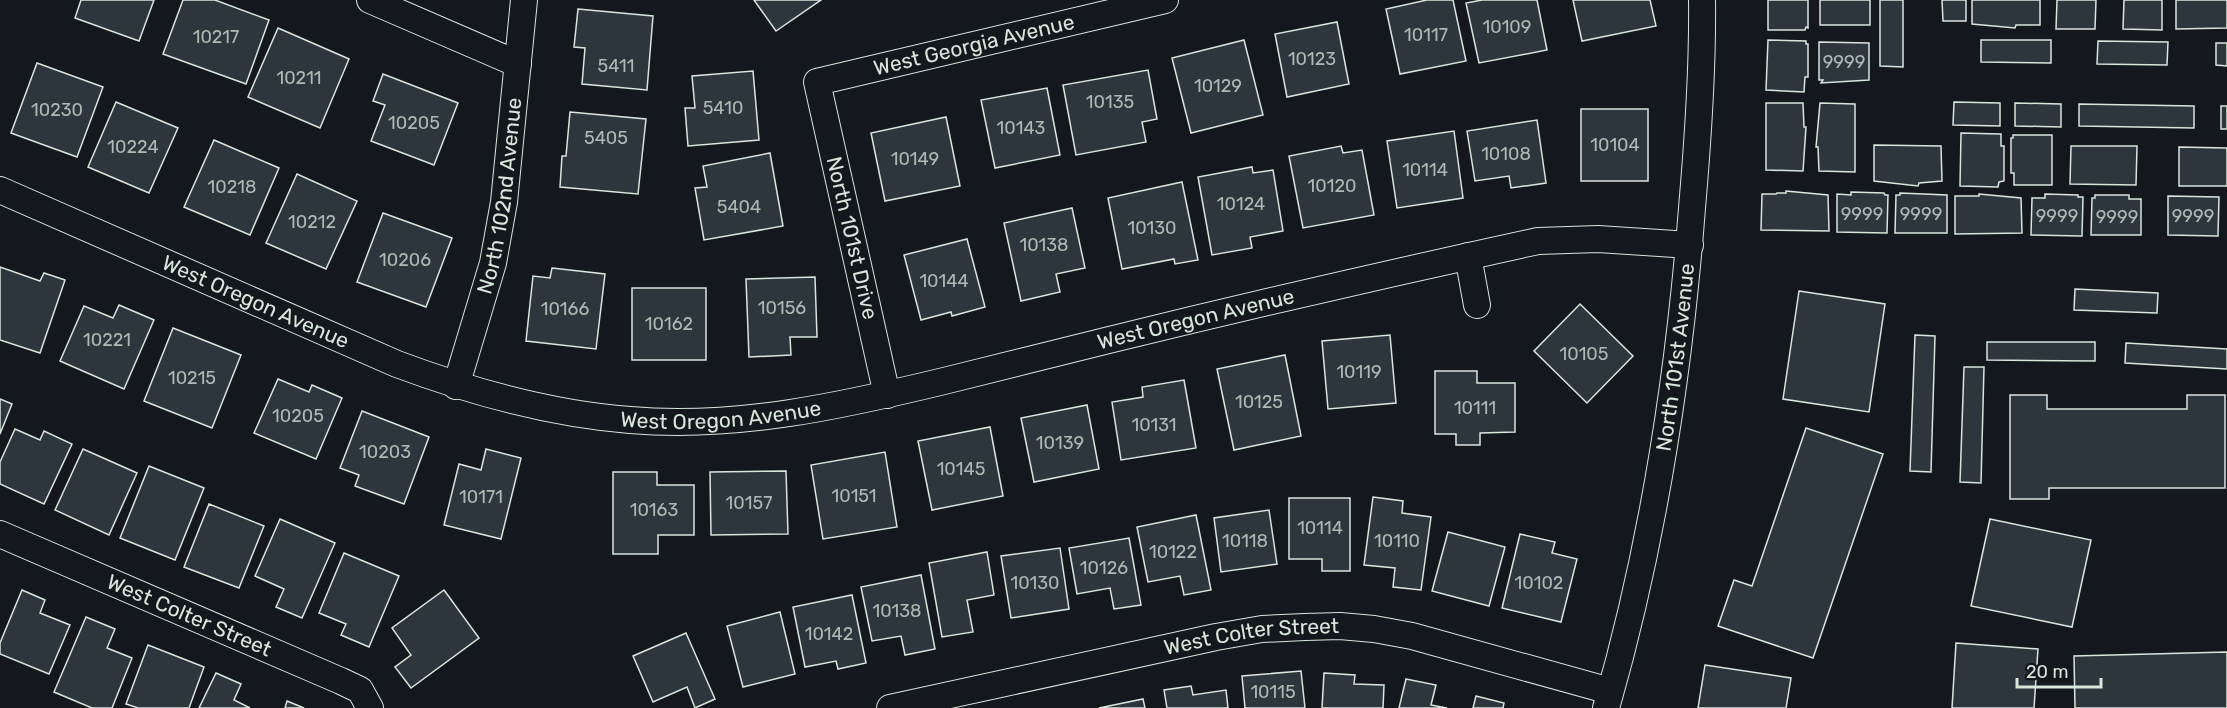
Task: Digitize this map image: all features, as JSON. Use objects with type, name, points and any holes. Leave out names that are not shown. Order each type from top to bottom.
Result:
[{"type":"street","points":[[370,0],[518,64]]},
{"type":"street","name":"North 102nd Avenue","points":[[456,386],[493,263],[504,202],[524,0]]},
{"type":"street","name":"West Georgia Avenue","points":[[817,82],[1165,0]]},
{"type":"street","name":"North 101st Avenue","points":[[1608,699],[1644,559],[1660,477],[1683,317],[1699,125],[1702,0]]},
{"type":"street","name":"North 101st Drive","points":[[817,82],[887,395]]},
{"type":"street","name":"West Oregon Avenue","points":[[0,190],[397,364],[456,386],[572,413],[632,420],[692,421],[756,418],[887,395],[1159,328],[1468,256],[1538,242],[1598,239],[1690,245]]},
{"type":"street","points":[[1468,256],[1477,305]]},
{"type":"street","name":"West Colter Street","points":[[0,534],[341,681],[360,690],[370,707]]},
{"type":"street","name":"West Colter Street","points":[[890,708],[1216,637],[1262,630],[1340,626],[1412,636],[1608,699]]},
{"type":"building","points":[[81,0],[154,0],[139,41],[75,18]]},
{"type":"building","points":[[183,0],[215,0],[269,20],[246,84],[163,54]]},
{"type":"building","points":[[754,0],[821,0],[776,31]]},
{"type":"building","points":[[1427,0],[1453,0],[1466,61],[1400,74],[1386,9]]},
{"type":"building","points":[[1482,0],[1537,0],[1547,50],[1479,63],[1466,3]]},
{"type":"building","points":[[1573,0],[1650,0],[1656,26],[1582,41]]},
{"type":"building","points":[[1768,0],[1808,0],[1808,28],[1806,27],[1805,30],[1768,30]]},
{"type":"building","points":[[1820,0],[1870,0],[1870,25],[1820,25]]},
{"type":"building","points":[[1880,0],[1903,0],[1903,67],[1880,66]]},
{"type":"building","points":[[1942,0],[1966,0],[1966,21],[1943,21]]},
{"type":"building","points":[[1972,0],[2040,0],[2040,25],[2016,25],[2015,28],[1972,24]]},
{"type":"building","points":[[2057,0],[2096,0],[2095,29],[2056,29]]},
{"type":"building","points":[[2124,0],[2162,0],[2162,30],[2123,29]]},
{"type":"building","points":[[2176,0],[2227,0],[2227,28],[2176,29]]},
{"type":"building","points":[[578,9],[653,16],[647,90],[582,84],[585,48],[574,47]]},
{"type":"building","points":[[1337,22],[1349,84],[1287,97],[1275,34]]},
{"type":"building","points":[[278,28],[349,59],[320,128],[248,97]]},
{"type":"building","points":[[1244,40],[1263,115],[1191,133],[1172,58]]},
{"type":"building","points":[[1768,40],[1806,41],[1808,44],[1808,77],[1805,77],[1804,92],[1766,90]]},
{"type":"building","points":[[1981,40],[2051,40],[2051,63],[1981,62]]},
{"type":"building","points":[[2098,41],[2168,42],[2167,65],[2097,64]]},
{"type":"building","points":[[1819,42],[1869,43],[1869,80],[1821,83],[1823,80],[1819,80]]},
{"type":"building","points":[[2216,43],[2227,43],[2227,66],[2216,65]]},
{"type":"building","points":[[37,63],[103,87],[77,157],[11,133]]},
{"type":"building","points":[[1148,70],[1157,119],[1142,122],[1146,142],[1076,155],[1063,85]]},
{"type":"building","points":[[753,71],[759,140],[688,146],[685,108],[695,108],[692,76]]},
{"type":"building","points":[[383,74],[458,103],[434,165],[371,141],[385,105],[373,101]]},
{"type":"building","points":[[1047,88],[1060,155],[995,168],[981,100]]},
{"type":"building","points":[[116,102],[178,128],[149,193],[88,167]]},
{"type":"building","points":[[1954,102],[2000,103],[2000,126],[1953,125]]},
{"type":"building","points":[[1766,103],[1803,103],[1804,127],[1806,127],[1803,171],[1766,170]]},
{"type":"building","points":[[1820,103],[1855,104],[1855,172],[1819,171],[1818,147],[1816,147]]},
{"type":"building","points":[[2015,103],[2061,104],[2061,127],[2015,126]]},
{"type":"building","points":[[2079,104],[2194,106],[2194,128],[2079,126]]},
{"type":"building","points":[[2221,106],[2227,106],[2227,129],[2221,129]]},
{"type":"building","points":[[1581,109],[1648,109],[1648,181],[1581,181]]},
{"type":"building","points":[[570,112],[646,119],[638,194],[560,187],[562,156],[566,156]]},
{"type":"building","points":[[946,117],[960,186],[885,201],[871,133]]},
{"type":"building","points":[[1537,120],[1546,183],[1511,188],[1509,176],[1475,181],[1467,131]]},
{"type":"building","points":[[1454,131],[1463,198],[1397,208],[1387,141]]},
{"type":"building","points":[[1961,133],[2001,134],[2001,146],[2004,146],[2004,181],[1999,182],[1998,187],[1960,186]]},
{"type":"building","points":[[2013,135],[2052,135],[2052,185],[2014,185],[2014,173],[2011,173],[2011,138]]},
{"type":"building","points":[[214,140],[279,168],[250,235],[184,207]]},
{"type":"building","points":[[1874,145],[1941,146],[1942,181],[1919,183],[1918,186],[1874,181]]},
{"type":"building","points":[[1341,146],[1343,153],[1362,150],[1374,215],[1303,228],[1289,156]]},
{"type":"building","points":[[2071,146],[2137,146],[2136,185],[2070,184]]},
{"type":"building","points":[[2179,147],[2227,148],[2227,186],[2179,186]]},
{"type":"building","points":[[770,153],[783,226],[704,240],[695,188],[707,187],[703,166]]},
{"type":"building","points":[[1252,167],[1253,173],[1273,170],[1283,231],[1250,237],[1252,248],[1212,255],[1198,177]]},
{"type":"building","points":[[297,174],[357,201],[326,269],[266,243]]},
{"type":"building","points":[[1182,182],[1198,260],[1175,264],[1174,259],[1122,269],[1108,198]]},
{"type":"building","points":[[1786,191],[1828,195],[1829,231],[1761,230],[1762,194],[1786,193]]},
{"type":"building","points":[[1851,192],[1888,195],[1887,233],[1837,232],[1837,194],[1851,195]]},
{"type":"building","points":[[1900,193],[1947,195],[1947,233],[1895,233],[1896,195]]},
{"type":"building","points":[[1979,194],[2021,198],[2022,233],[1955,234],[1955,196],[1979,196]]},
{"type":"building","points":[[2045,194],[2083,197],[2082,236],[2031,235],[2032,198],[2045,198]]},
{"type":"building","points":[[2095,195],[2129,195],[2129,199],[2141,199],[2141,235],[2091,235],[2092,198],[2095,198]]},
{"type":"building","points":[[2168,196],[2219,197],[2218,236],[2168,235]]},
{"type":"building","points":[[1072,208],[1085,268],[1056,274],[1060,292],[1021,301],[1004,223]]},
{"type":"building","points":[[383,213],[452,238],[426,307],[357,282]]},
{"type":"building","points":[[967,239],[985,307],[952,316],[951,312],[921,320],[904,255]]},
{"type":"building","points":[[0,267],[40,281],[44,273],[65,280],[40,353],[0,340]]},
{"type":"building","points":[[552,268],[605,274],[596,349],[526,341],[533,276],[550,278]]},
{"type":"building","points":[[815,277],[817,337],[790,337],[791,355],[749,357],[746,279]]},
{"type":"building","points":[[632,288],[706,288],[706,360],[632,360]]},
{"type":"building","points":[[2075,289],[2158,293],[2157,313],[2074,310]]},
{"type":"building","points":[[1799,291],[1885,304],[1869,412],[1783,399]]},
{"type":"building","points":[[1580,304],[1633,356],[1587,403],[1534,351]]},
{"type":"building","points":[[119,305],[154,320],[124,389],[60,361],[84,306],[113,318]]},
{"type":"building","points":[[173,328],[241,355],[212,428],[144,401]]},
{"type":"building","points":[[1390,335],[1396,403],[1328,409],[1322,341]]},
{"type":"building","points":[[1915,335],[1935,336],[1931,472],[1910,471]]},
{"type":"building","points":[[1987,342],[2095,342],[2095,361],[1987,360]]},
{"type":"building","points":[[2126,343],[2227,349],[2227,369],[2125,363]]},
{"type":"building","points":[[1285,355],[1301,436],[1234,450],[1217,369]]},
{"type":"building","points":[[1964,367],[1984,367],[1981,483],[1960,482]]},
{"type":"building","points":[[1435,371],[1477,371],[1477,383],[1515,383],[1515,432],[1480,433],[1480,445],[1456,445],[1456,434],[1435,434]]},
{"type":"building","points":[[278,379],[309,392],[312,385],[342,398],[316,459],[254,433]]},
{"type":"building","points":[[1184,380],[1196,448],[1121,460],[1112,402],[1143,397],[1142,387]]},
{"type":"building","points":[[2010,395],[2047,395],[2047,409],[2187,409],[2187,395],[2225,395],[2225,488],[2049,488],[2049,499],[2010,499]]},
{"type":"building","points":[[0,399],[12,404],[0,434]]},
{"type":"building","points":[[1087,405],[1099,469],[1034,482],[1021,418]]},
{"type":"building","points":[[362,411],[429,437],[404,504],[355,486],[359,475],[340,468]]},
{"type":"building","points":[[990,427],[1003,496],[932,510],[918,441]]},
{"type":"building","points":[[1806,428],[1883,454],[1813,658],[1718,626],[1734,580],[1752,586]]},
{"type":"building","points":[[15,429],[40,440],[44,431],[72,444],[44,504],[0,484],[0,462]]},
{"type":"building","points":[[83,449],[137,473],[109,535],[55,510]]},
{"type":"building","points":[[486,449],[521,458],[501,539],[444,525],[459,464],[481,470]]},
{"type":"building","points":[[885,452],[897,527],[823,539],[811,465]]},
{"type":"building","points":[[149,466],[204,488],[175,560],[120,538]]},
{"type":"building","points":[[786,471],[788,534],[711,535],[710,472]]},
{"type":"building","points":[[613,472],[657,472],[657,485],[694,485],[694,535],[658,535],[658,554],[613,554]]},
{"type":"building","points":[[1373,497],[1403,501],[1402,513],[1431,517],[1421,590],[1393,587],[1395,568],[1364,565]]},
{"type":"building","points":[[1289,498],[1350,498],[1350,571],[1322,571],[1322,559],[1289,559]]},
{"type":"building","points":[[209,504],[264,526],[239,588],[184,567]]},
{"type":"building","points":[[1269,510],[1277,564],[1221,572],[1214,518]]},
{"type":"building","points":[[1196,515],[1211,590],[1184,595],[1180,576],[1148,582],[1137,527]]},
{"type":"building","points":[[280,519],[335,543],[302,618],[276,607],[284,589],[255,576]]},
{"type":"building","points":[[1990,519],[2091,540],[2072,627],[1971,606]]},
{"type":"building","points":[[1448,532],[1505,547],[1489,606],[1432,591]]},
{"type":"building","points":[[1520,534],[1555,542],[1552,553],[1577,559],[1561,622],[1502,608]]},
{"type":"building","points":[[1129,538],[1141,605],[1114,609],[1110,588],[1077,594],[1069,548]]},
{"type":"building","points":[[1060,548],[1069,609],[1011,618],[1001,556]]},
{"type":"building","points":[[987,552],[994,595],[967,600],[973,632],[942,637],[929,563]]},
{"type":"building","points":[[344,553],[399,576],[369,647],[341,635],[346,624],[319,613]]},
{"type":"building","points":[[921,575],[935,649],[905,655],[901,636],[872,641],[861,587]]},
{"type":"building","points":[[22,590],[45,600],[40,613],[70,625],[49,674],[0,654],[0,643]]},
{"type":"building","points":[[444,590],[479,638],[411,688],[395,667],[411,655],[392,628]]},
{"type":"building","points":[[852,595],[866,663],[838,669],[836,661],[805,667],[793,607]]},
{"type":"building","points":[[780,612],[795,674],[743,687],[727,626]]},
{"type":"building","points":[[86,617],[115,629],[107,648],[132,658],[112,708],[92,708],[54,692]]},
{"type":"building","points":[[686,633],[715,699],[695,708],[687,687],[653,702],[633,656]]},
{"type":"building","points":[[1956,643],[2038,649],[2034,708],[1952,708]]},
{"type":"building","points":[[148,645],[204,667],[189,708],[138,708],[126,704]]},
{"type":"building","points":[[2227,652],[2227,708],[2075,708],[2074,656]]},
{"type":"building","points":[[1705,665],[1791,678],[1786,708],[1698,708]]},
{"type":"building","points":[[1301,671],[1305,708],[1245,708],[1242,676]]},
{"type":"building","points":[[216,673],[241,684],[234,700],[250,708],[199,708]]},
{"type":"building","points":[[1324,673],[1355,675],[1354,684],[1384,685],[1383,708],[1322,708]]},
{"type":"building","points":[[1406,679],[1436,685],[1431,705],[1447,708],[1399,708]]},
{"type":"building","points":[[1191,686],[1193,695],[1226,690],[1228,708],[1167,708],[1164,690]]},
{"type":"building","points":[[1476,696],[1504,703],[1503,708],[1473,708]]},
{"type":"building","points":[[1143,699],[1145,708],[1099,708]]},
{"type":"building","points":[[287,701],[304,708],[285,708]]}]
